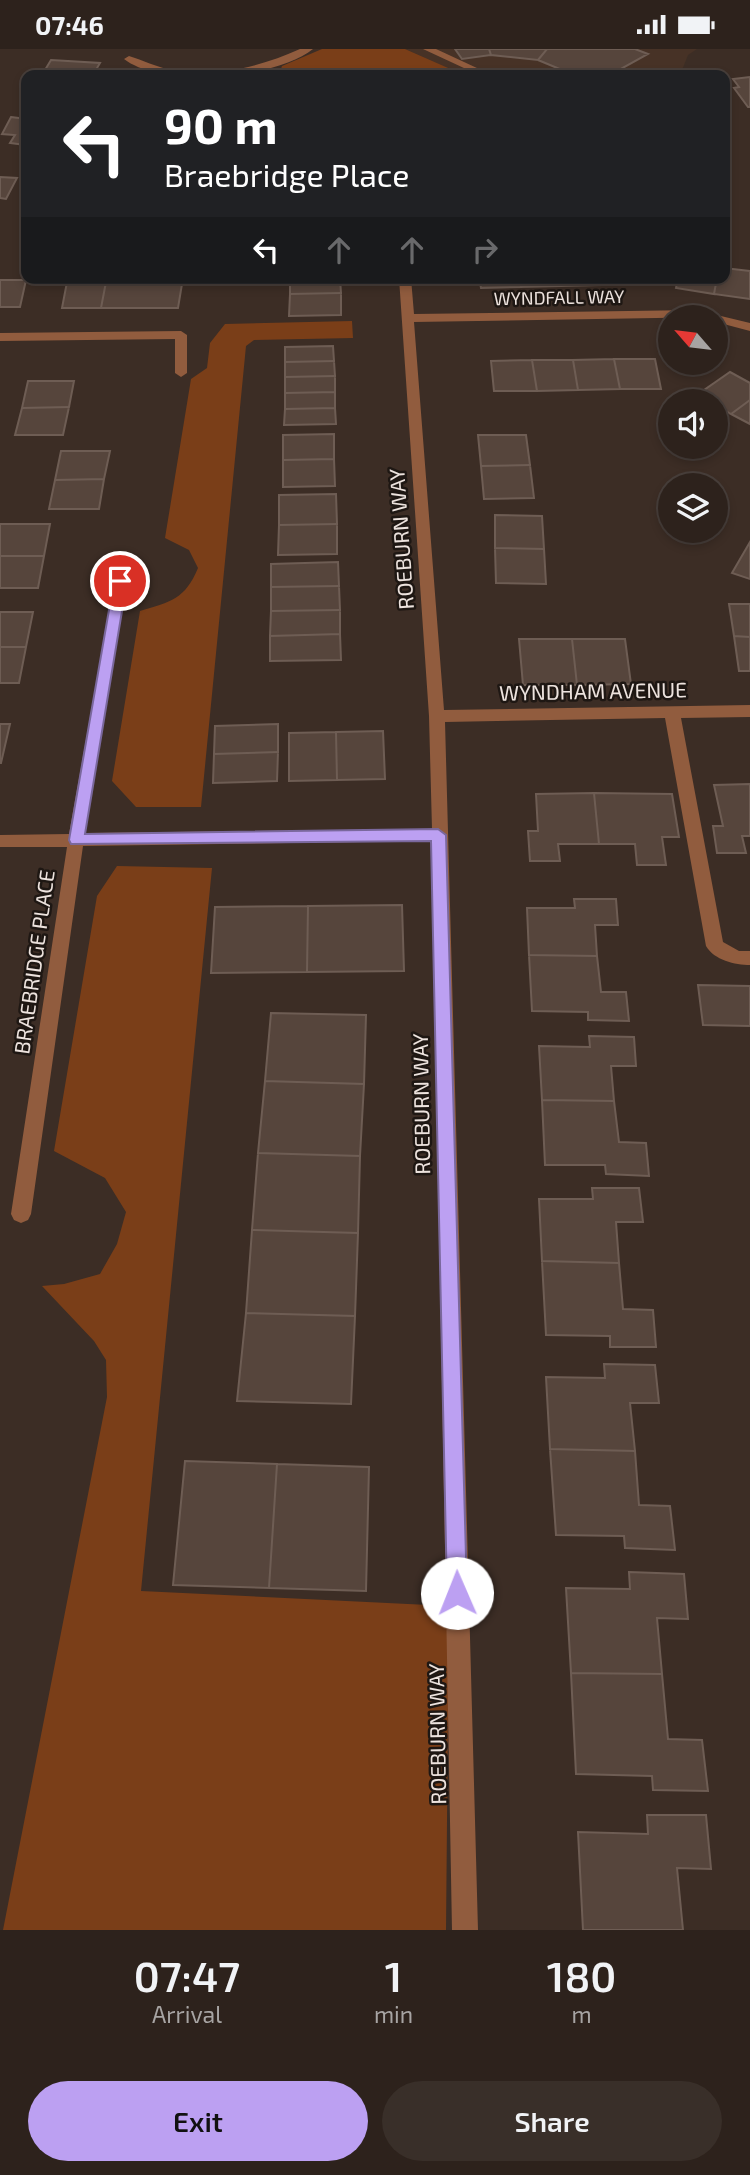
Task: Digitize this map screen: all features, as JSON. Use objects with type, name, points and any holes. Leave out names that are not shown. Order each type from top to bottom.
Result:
[{"type":"street","points":[[243,70],[270,64],[308,49]]},
{"type":"street","points":[[428,49],[476,70]]},
{"type":"street","points":[[129,59],[150,70]]},
{"type":"street","name":"ROEBURN WAY","points":[[405,284],[438,716],[438,835],[465,1930]]},
{"type":"street","name":"WYNDFALL WAY","points":[[408,318],[658,315]]},
{"type":"street","points":[[728,321],[750,327]]},
{"type":"street","points":[[0,337],[181,335],[181,373]]},
{"type":"street","name":"BRAEBRIDGE PLACE","points":[[20,1215],[76,840],[120,581]]},
{"type":"street","name":"WYNDHAM AVENUE","points":[[438,716],[750,711]]},
{"type":"street","points":[[673,712],[715,946],[737,958],[750,958]]},
{"type":"street","name":"BRAEBRIDGE PLACE","points":[[0,841],[438,835]]},
{"type":"shaded area","points":[[322,49],[405,49],[453,70],[281,70],[282,66]]},
{"type":"shaded area","points":[[405,49],[697,49],[688,55],[682,70],[452,70]]},
{"type":"shaded area","points":[[352,321],[353,338],[254,340],[246,346],[201,807],[136,807],[112,781],[140,611],[176,598],[188,587],[198,568],[189,550],[165,538],[191,379],[207,368],[210,343],[225,324]]},
{"type":"shaded area","points":[[117,866],[212,868],[141,1591],[449,1606],[446,1930],[3,1930],[107,1397],[106,1360],[94,1341],[42,1286],[64,1284],[100,1274],[117,1244],[126,1212],[105,1178],[54,1151],[97,896]]},
{"type":"building","points":[[455,49],[489,49],[491,55],[462,59]]},
{"type":"building","points":[[489,49],[547,49],[538,60],[491,55]]},
{"type":"building","points":[[547,49],[635,49],[648,54],[619,70],[562,70],[538,60]]},
{"type":"building","points":[[51,60],[100,63],[96,70],[45,70]]},
{"type":"building","points":[[750,77],[748,107],[734,88],[739,87],[733,79]]},
{"type":"building","points":[[11,117],[21,118],[21,144],[10,143],[15,135],[2,134]]},
{"type":"building","points":[[0,177],[17,178],[6,199],[0,198]]},
{"type":"building","points":[[730,269],[750,271],[750,299],[714,294],[716,284],[730,284]]},
{"type":"building","points":[[0,280],[21,280],[21,284],[25,284],[20,307],[0,307]]},
{"type":"building","points":[[67,284],[106,284],[101,308],[62,308]]},
{"type":"building","points":[[106,284],[182,284],[178,308],[101,308]]},
{"type":"building","points":[[290,284],[340,284],[341,293],[290,294]]},
{"type":"building","points":[[480,284],[520,284],[521,287],[481,288]]},
{"type":"building","points":[[520,284],[561,286],[521,287]]},
{"type":"building","points":[[561,284],[601,285],[561,286]]},
{"type":"building","points":[[677,284],[716,284],[714,294],[676,288]]},
{"type":"building","points":[[341,293],[341,315],[289,316],[290,294]]},
{"type":"building","points":[[333,346],[334,361],[285,362],[285,347]]},
{"type":"building","points":[[614,359],[655,359],[661,389],[620,389]]},
{"type":"building","points":[[614,359],[620,389],[578,390],[573,360]]},
{"type":"building","points":[[532,360],[537,391],[494,391],[491,361]]},
{"type":"building","points":[[532,360],[573,360],[578,390],[537,391]]},
{"type":"building","points":[[334,361],[335,376],[285,377],[285,362]]},
{"type":"building","points":[[728,373],[750,383],[750,400],[731,414],[728,412],[728,389],[706,389]]},
{"type":"building","points":[[335,376],[335,392],[285,393],[285,377]]},
{"type":"building","points":[[28,381],[74,381],[69,407],[22,408]]},
{"type":"building","points":[[335,392],[335,408],[285,409],[285,393]]},
{"type":"building","points":[[750,400],[750,424],[731,414]]},
{"type":"building","points":[[69,407],[63,435],[15,435],[22,408]]},
{"type":"building","points":[[335,408],[336,424],[284,425],[285,409]]},
{"type":"building","points":[[334,434],[334,459],[283,460],[283,435]]},
{"type":"building","points":[[478,435],[526,435],[530,465],[481,466]]},
{"type":"building","points":[[61,451],[110,451],[104,479],[55,480]]},
{"type":"building","points":[[334,459],[335,486],[283,487],[283,460]]},
{"type":"building","points":[[530,465],[534,498],[484,499],[481,466]]},
{"type":"building","points":[[104,479],[99,509],[49,509],[55,480]]},
{"type":"building","points":[[336,494],[337,524],[279,525],[279,495]]},
{"type":"building","points":[[495,515],[542,516],[544,549],[495,548]]},
{"type":"building","points":[[0,524],[50,524],[44,556],[0,556]]},
{"type":"building","points":[[337,524],[337,554],[278,555],[279,525]]},
{"type":"building","points":[[750,542],[750,579],[732,573]]},
{"type":"building","points":[[495,548],[544,549],[546,584],[496,583]]},
{"type":"building","points":[[0,556],[44,556],[38,588],[0,588]]},
{"type":"building","points":[[338,562],[339,586],[271,587],[271,564]]},
{"type":"building","points":[[339,586],[340,610],[271,611],[271,587]]},
{"type":"building","points":[[729,604],[750,604],[750,637],[734,636]]},
{"type":"building","points":[[340,610],[340,634],[270,636],[271,611]]},
{"type":"building","points":[[0,612],[33,612],[26,647],[0,647]]},
{"type":"building","points":[[340,634],[341,660],[270,661],[270,636]]},
{"type":"building","points":[[734,636],[750,637],[750,671],[739,671]]},
{"type":"building","points":[[519,639],[572,639],[577,685],[523,685]]},
{"type":"building","points":[[572,639],[625,639],[631,684],[577,685]]},
{"type":"building","points":[[0,647],[26,647],[19,683],[0,683]]},
{"type":"building","points":[[0,724],[10,724],[1,763],[0,763]]},
{"type":"building","points":[[278,724],[278,752],[214,754],[215,726]]},
{"type":"building","points":[[383,731],[385,779],[337,780],[336,732]]},
{"type":"building","points":[[336,732],[337,780],[289,781],[289,733]]},
{"type":"building","points":[[278,752],[277,781],[213,783],[214,754]]},
{"type":"building","points":[[750,784],[750,836],[742,836],[746,853],[717,853],[713,826],[723,826],[714,785]]},
{"type":"building","points":[[594,793],[672,794],[679,837],[662,837],[666,865],[637,865],[635,844],[599,844]]},
{"type":"building","points":[[594,793],[599,844],[558,844],[560,861],[530,861],[528,831],[538,831],[536,794]]},
{"type":"building","points":[[574,899],[616,899],[618,925],[595,925],[597,956],[529,955],[527,908],[575,908]]},
{"type":"building","points":[[402,905],[404,971],[307,972],[308,906]]},
{"type":"building","points":[[308,906],[307,972],[211,973],[215,907]]},
{"type":"building","points":[[529,955],[597,956],[601,992],[626,992],[629,1021],[588,1020],[588,1012],[532,1011]]},
{"type":"building","points":[[698,985],[750,986],[750,1026],[703,1025]]},
{"type":"building","points":[[271,1013],[366,1015],[364,1084],[265,1081]]},
{"type":"building","points":[[589,1036],[634,1037],[636,1066],[611,1066],[614,1101],[542,1100],[539,1046],[590,1047]]},
{"type":"building","points":[[265,1081],[364,1084],[360,1156],[258,1153]]},
{"type":"building","points":[[542,1100],[614,1101],[619,1142],[646,1143],[649,1176],[606,1174],[605,1165],[545,1165]]},
{"type":"building","points":[[258,1153],[360,1156],[358,1233],[252,1230]]},
{"type":"building","points":[[592,1188],[639,1188],[643,1222],[616,1222],[619,1263],[542,1261],[539,1199],[593,1199]]},
{"type":"building","points":[[252,1230],[358,1233],[355,1316],[246,1313]]},
{"type":"building","points":[[542,1261],[619,1263],[623,1309],[653,1310],[656,1347],[610,1347],[610,1336],[546,1335]]},
{"type":"building","points":[[246,1313],[355,1316],[351,1404],[237,1401]]},
{"type":"building","points":[[604,1364],[655,1365],[659,1403],[630,1403],[635,1451],[550,1449],[546,1377],[605,1378]]},
{"type":"building","points":[[550,1449],[635,1451],[639,1505],[670,1506],[675,1550],[625,1548],[624,1536],[556,1535]]},
{"type":"building","points":[[185,1461],[277,1464],[269,1588],[173,1585]]},
{"type":"building","points":[[277,1464],[369,1467],[366,1591],[269,1588]]},
{"type":"building","points":[[629,1572],[684,1574],[688,1619],[657,1618],[662,1674],[571,1673],[566,1588],[630,1589]]},
{"type":"building","points":[[571,1673],[662,1674],[668,1739],[702,1740],[708,1791],[653,1790],[652,1776],[576,1774]]},
{"type":"building","points":[[647,1815],[706,1815],[711,1869],[677,1868],[683,1930],[583,1930],[578,1832],[648,1834]]},
{"type":"route","points":[[120,581],[76,840],[438,835],[457,1593]]}]
